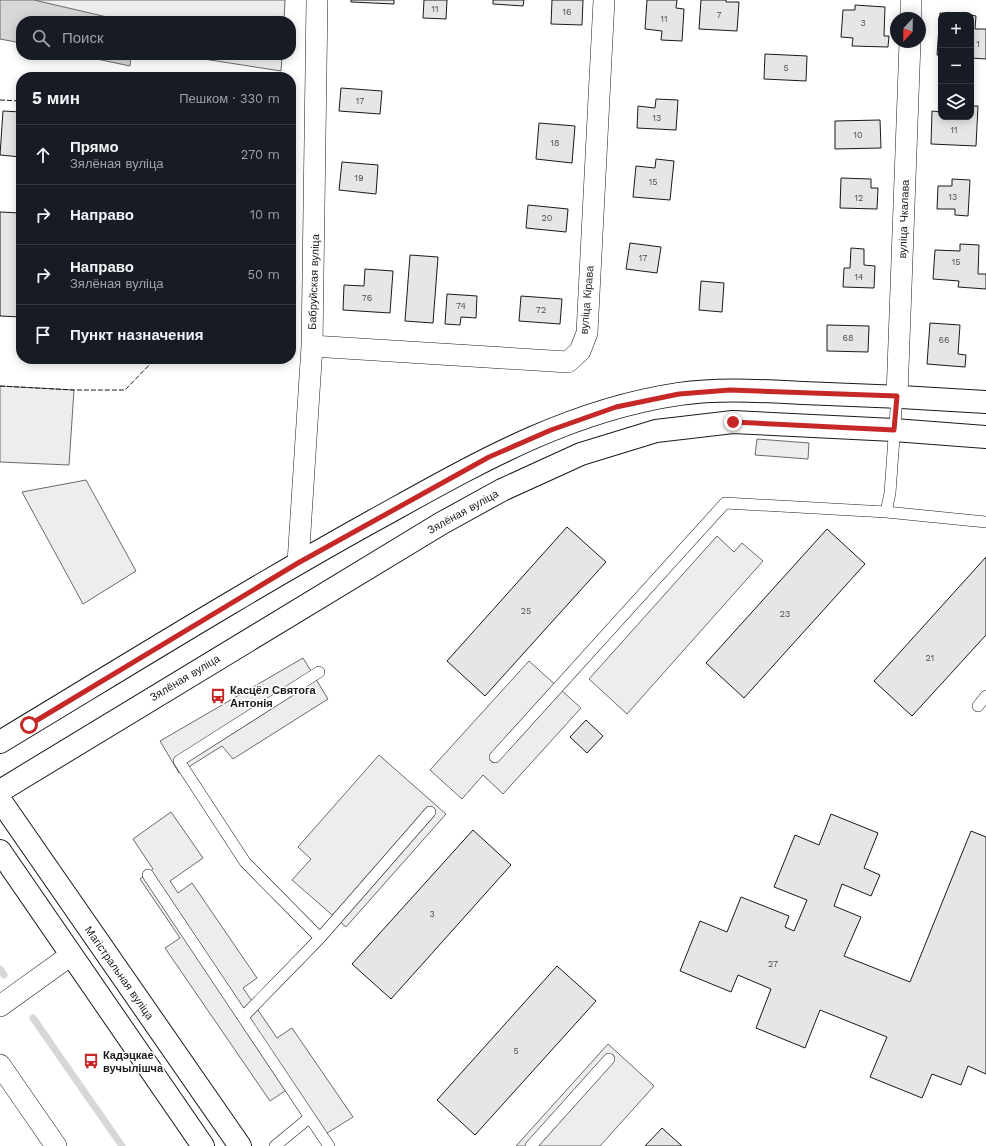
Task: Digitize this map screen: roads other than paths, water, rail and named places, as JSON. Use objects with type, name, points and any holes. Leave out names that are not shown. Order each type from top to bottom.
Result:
[{"type":"street","name":"Бабруйская вуліца","points":[[298,563],[312,346],[318,0]]},
{"type":"street","name":"вуліца Кірава","points":[[312,346],[568,362],[580,351],[587,333],[604,0]]},
{"type":"street","points":[[911,12],[912,0]]},
{"type":"street","name":"вуліца Чкалава","points":[[897,396],[910,48]]},
{"type":"street","points":[[0,742],[144,654],[298,563],[489,457],[551,430],[616,407],[679,394],[730,390],[897,396],[986,402]]},
{"type":"street","name":"Зялёная вуліца","points":[[0,791],[442,523],[502,490],[581,454],[656,432],[733,422],[894,430],[986,437]]},
{"type":"street","name":"Магістральная вуліца","points":[[0,800],[240,1146]]},
{"type":"street","points":[[0,850],[203,1146]]},
{"type":"street","points":[[0,1006],[71,955]]},
{"type":"street","points":[[0,1065],[56,1146]]},
{"type":"lane","points":[[886,512],[890,493],[897,396]]},
{"type":"lane","points":[[495,757],[725,503],[886,512],[986,522]]},
{"type":"lane","points":[[320,672],[179,761],[245,862],[320,938]]},
{"type":"lane","points":[[978,706],[986,696]]},
{"type":"lane","points":[[244,1016],[320,938],[430,812]]},
{"type":"lane","points":[[148,875],[244,1016],[329,1146]]},
{"type":"lane","points":[[531,1146],[609,1059]]},
{"type":"lane","points":[[274,1146],[310,1118]]},
{"type":"waterway","points":[[0,969],[4,975]]},
{"type":"waterway","points":[[33,1018],[122,1146]]},
{"type":"place","name":"Касцёл Святога Антонія","points":[[218,696]]},
{"type":"place","name":"Кадэцкае вучылішча","points":[[91,1061]]}]
